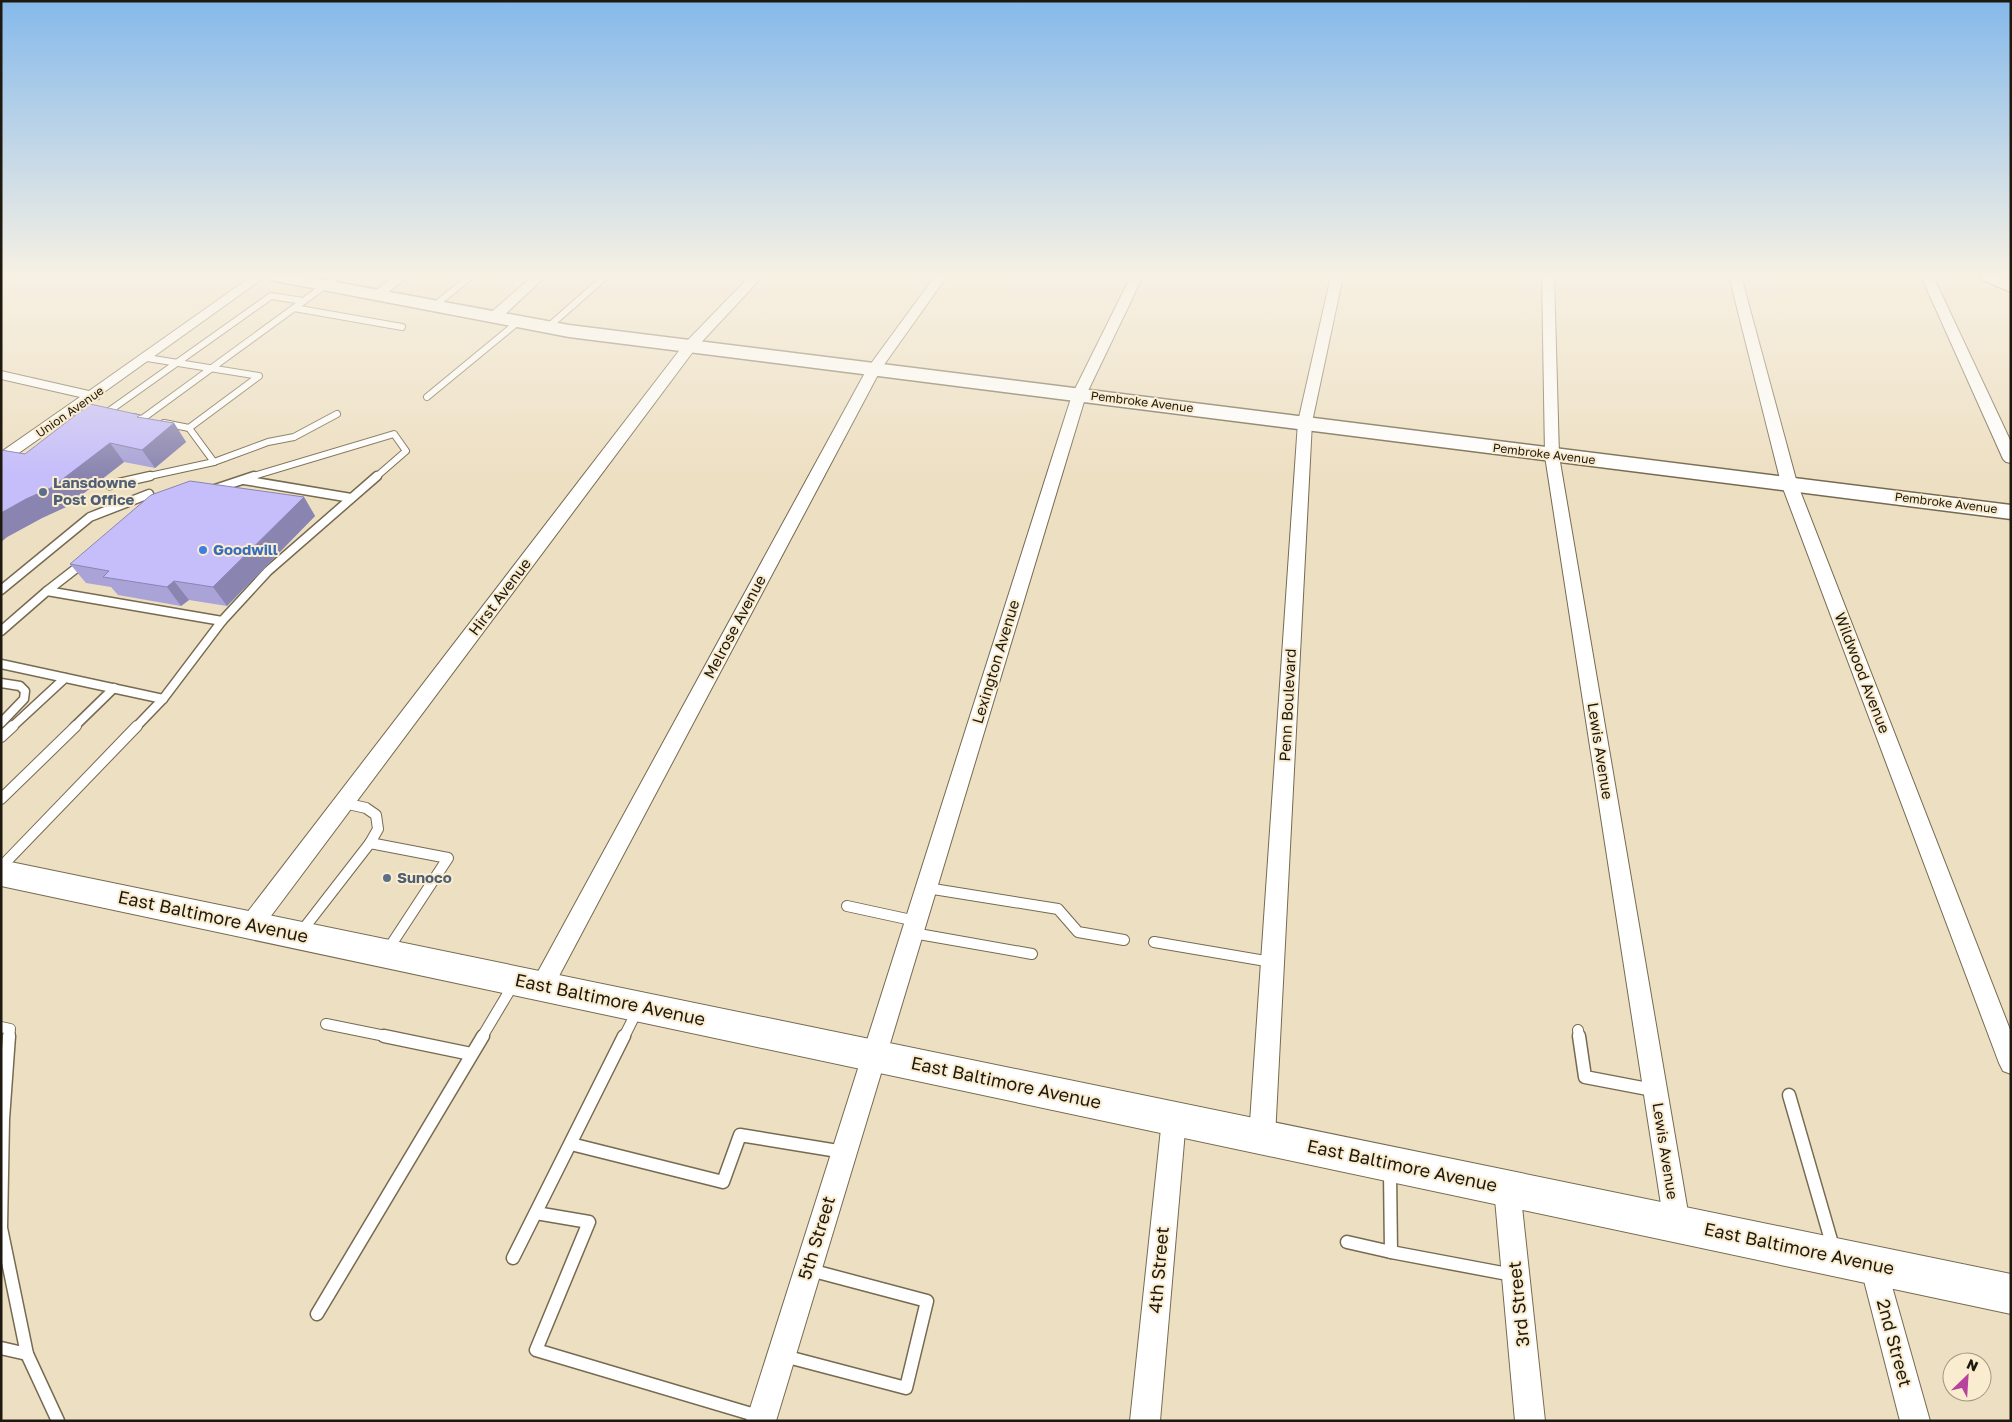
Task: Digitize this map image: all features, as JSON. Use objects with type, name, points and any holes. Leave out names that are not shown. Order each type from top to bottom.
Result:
[{"type":"main road","name":"East Baltimore Avenue","points":[[1,872],[2011,1294]]},
{"type":"street","name":"Union Avenue","points":[[1,460],[169,342]]},
{"type":"street","name":"Pembroke Avenue","points":[[661,342],[1305,422],[1552,456],[1789,483],[2011,512]]},
{"type":"street","name":"Hirst Avenue","points":[[251,925],[693,342]]},
{"type":"street","name":"Melrose Avenue","points":[[528,983],[874,370],[894,342]]},
{"type":"street","name":"Lexington Avenue","points":[[874,1056],[1079,395],[1105,342]]},
{"type":"street","name":"Penn Boulevard","points":[[1262,1137],[1305,422],[1322,342]]},
{"type":"street","name":"Lewis Avenue","points":[[1549,342],[1552,456],[1677,1224]]},
{"type":"street","name":"Wildwood Avenue","points":[[1752,342],[1789,483],[2011,1063]]},
{"type":"street","points":[[1957,342],[2011,459]]},
{"type":"street","points":[[1,375],[94,396]]},
{"type":"street","name":"5th Street","points":[[761,1419],[874,1056]]},
{"type":"street","name":"4th Street","points":[[1145,1421],[1174,1118]]},
{"type":"street","name":"3rd Street","points":[[1507,1188],[1530,1421]]},
{"type":"street","name":"2nd Street","points":[[1874,1265],[1916,1421]]},
{"type":"lane","points":[[99,418],[205,342]]},
{"type":"lane","points":[[142,419],[246,342]]},
{"type":"lane","points":[[427,397],[493,342]]},
{"type":"lane","points":[[147,358],[259,376],[189,428]]},
{"type":"lane","points":[[107,412],[116,414]]},
{"type":"lane","points":[[110,485],[214,462],[268,442],[294,436],[338,414]]},
{"type":"lane","points":[[125,416],[151,421]]},
{"type":"lane","points":[[161,423],[189,428],[214,462]]},
{"type":"lane","points":[[1,867],[163,699],[222,621],[268,571],[406,450],[394,434],[206,492]]},
{"type":"lane","points":[[241,480],[351,498]]},
{"type":"lane","points":[[1,590],[90,517],[149,494]]},
{"type":"lane","points":[[1,631],[47,591],[92,556]]},
{"type":"lane","points":[[47,591],[222,621]]},
{"type":"lane","points":[[1,664],[163,699]]},
{"type":"lane","points":[[1,737],[65,678]]},
{"type":"lane","points":[[1,683],[20,686],[25,691],[24,699],[1,723]]},
{"type":"lane","points":[[1,799],[114,688]]},
{"type":"lane","points":[[298,935],[370,843],[378,829],[376,815],[366,808],[343,803]]},
{"type":"lane","points":[[370,843],[448,858],[386,953]]},
{"type":"lane","points":[[927,888],[1058,909],[1078,932],[1124,940]]},
{"type":"lane","points":[[847,906],[914,927],[1032,954]]},
{"type":"lane","points":[[1154,942],[1272,962]]},
{"type":"lane","points":[[317,1314],[472,1054],[528,983]]},
{"type":"lane","points":[[513,1258],[639,1007]]},
{"type":"lane","points":[[326,1024],[472,1054]]},
{"type":"lane","points":[[1,1027],[10,1029],[3,1119],[1,1228],[27,1354],[58,1421]]},
{"type":"lane","points":[[1578,1030],[1585,1077],[1655,1090]]},
{"type":"lane","points":[[1788,1095],[1836,1257]]},
{"type":"lane","points":[[571,1144],[723,1182],[740,1135],[844,1152]]},
{"type":"lane","points":[[1390,1164],[1391,1252]]},
{"type":"lane","points":[[536,1213],[589,1222],[536,1350],[761,1419]]},
{"type":"lane","points":[[1347,1242],[1516,1276]]},
{"type":"lane","points":[[782,1356],[906,1388],[927,1301],[807,1269]]},
{"type":"lane","points":[[1,1348],[27,1354]]},
{"type":"building","points":[[90,404],[140,415],[137,417],[174,423],[142,450],[110,443],[51,488],[1,513],[1,450],[25,454]]},
{"type":"building","name":"Goodwill","points":[[190,481],[304,497],[213,587],[174,581],[167,587],[103,577],[109,571],[70,564],[151,495]]},
{"type":"place","name":"Lansdowne Post Office","points":[[43,492]]},
{"type":"place","name":"Goodwill","points":[[203,550]]},
{"type":"place","name":"Sunoco","points":[[387,878]]}]
